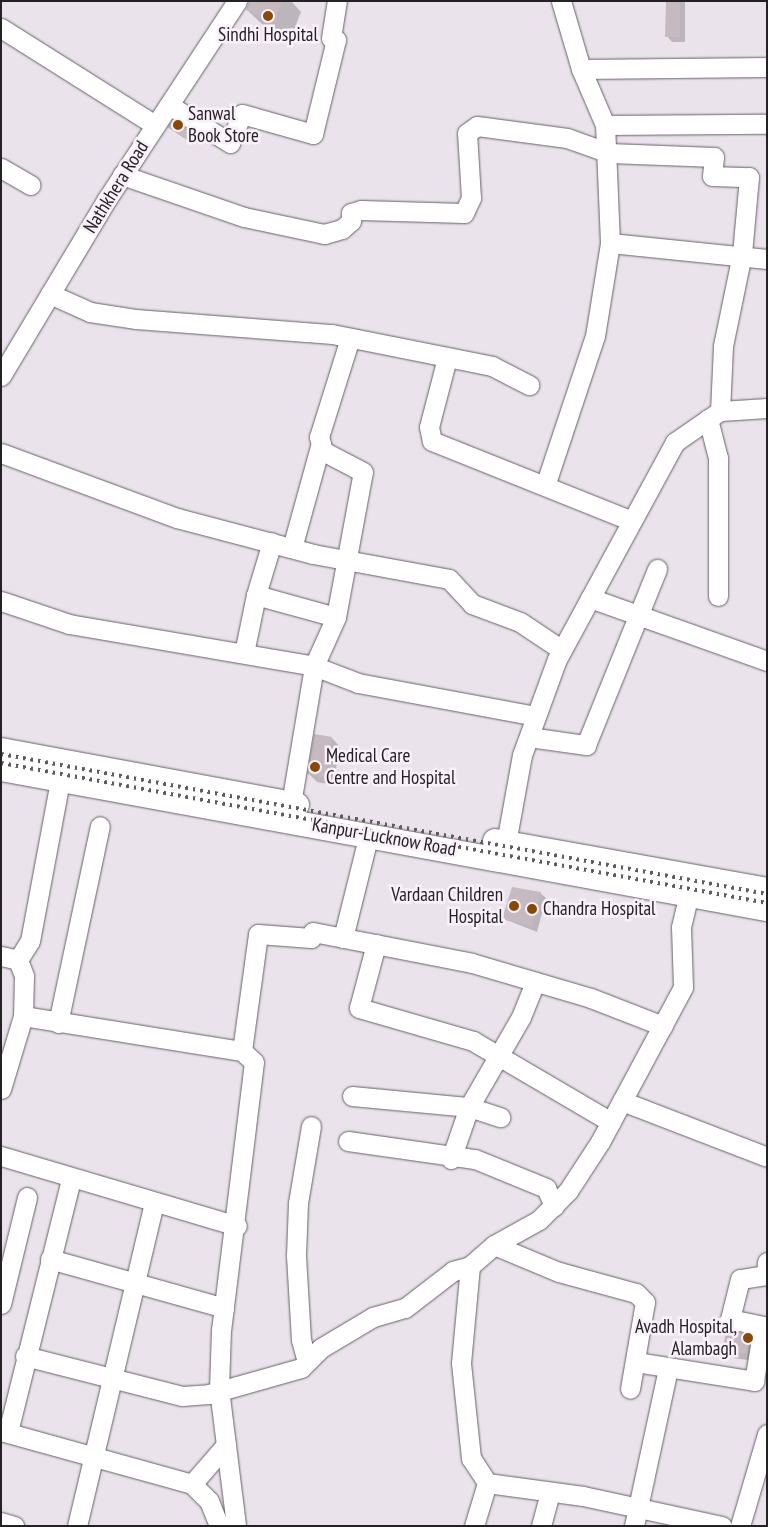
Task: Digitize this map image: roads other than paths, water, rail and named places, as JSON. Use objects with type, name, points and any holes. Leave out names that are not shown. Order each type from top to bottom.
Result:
[{"type":"main road","name":"Kanpur-Lucknow Road","points":[[1,750],[134,784],[369,834],[691,886],[767,890]]},
{"type":"main road","name":"Kanpur-Lucknow Road","points":[[1,769],[60,780],[134,784],[291,804],[506,844],[691,886],[767,909]]},
{"type":"street","name":"Nathkhera Road","points":[[2,374],[122,175],[238,1]]},
{"type":"street","points":[[169,105],[230,143],[242,114],[313,134],[336,40],[331,38],[338,1]]},
{"type":"street","points":[[546,483],[595,336],[610,243],[609,153],[605,125],[581,69],[562,1]]},
{"type":"street","points":[[1,28],[155,125]]},
{"type":"street","points":[[581,69],[767,67]]},
{"type":"street","points":[[605,125],[767,124]]},
{"type":"street","points":[[122,175],[244,217],[324,234],[342,229],[351,221],[351,213],[361,210],[464,213],[470,198],[467,133],[477,126],[566,138],[609,153],[714,157],[712,176],[749,177],[742,254],[724,346],[714,415],[718,458],[718,596]]},
{"type":"street","points":[[1,168],[30,185]]},
{"type":"street","points":[[610,243],[742,254],[767,259]]},
{"type":"street","points":[[50,294],[90,312],[136,319],[222,323],[350,338],[492,366],[529,385]]},
{"type":"street","points":[[292,548],[350,338]]},
{"type":"street","points":[[447,358],[429,427],[432,441],[546,483],[632,521]]},
{"type":"street","points":[[506,844],[529,737],[562,650],[675,442],[714,415],[767,408]]},
{"type":"street","points":[[291,804],[314,666],[336,617],[363,472],[323,451],[321,443]]},
{"type":"street","points":[[1,453],[177,518],[292,548],[449,579],[472,604],[520,622],[562,650]]},
{"type":"street","points":[[244,653],[256,594],[272,542]]},
{"type":"street","points":[[529,737],[586,745],[657,569]]},
{"type":"street","points":[[256,594],[336,617]]},
{"type":"street","points":[[590,598],[638,617],[767,661]]},
{"type":"street","points":[[1,601],[69,624],[314,666],[358,683],[536,716]]},
{"type":"street","points":[[1,1089],[4,1067],[23,1016],[24,976],[10,958],[30,941],[60,780]]},
{"type":"street","points":[[58,1023],[100,826]]},
{"type":"street","points":[[343,938],[369,834]]},
{"type":"street","points":[[25,1356],[112,1380],[182,1396],[196,1397],[219,1389],[301,1368],[373,1317],[405,1308],[453,1271],[470,1266],[494,1245],[539,1220],[568,1191],[611,1122],[683,987],[681,928],[691,886]]},
{"type":"street","points":[[242,1052],[258,934],[311,938],[313,932],[472,963],[536,982],[663,1026]]},
{"type":"street","points":[[376,944],[359,1008],[473,1041],[611,1122]]},
{"type":"street","points":[[451,1159],[469,1107],[499,1056],[536,982]]},
{"type":"street","points":[[23,1016],[242,1052],[254,1062],[238,1226],[224,1308],[219,1389],[236,1526]]},
{"type":"street","points":[[352,1096],[469,1107],[500,1117]]},
{"type":"street","points":[[622,1102],[767,1156]]},
{"type":"street","points":[[307,1362],[300,1340],[296,1254],[298,1203],[312,1126]]},
{"type":"street","points":[[348,1141],[451,1159],[475,1159],[546,1188],[554,1206]]},
{"type":"street","points":[[1,1156],[71,1180],[238,1226]]},
{"type":"street","points":[[71,1180],[4,1431],[192,1484],[209,1501],[219,1526]]},
{"type":"street","points":[[1,1304],[28,1197]]},
{"type":"street","points":[[77,1526],[154,1203]]},
{"type":"street","points":[[494,1245],[559,1272],[636,1293],[647,1309],[630,1389]]},
{"type":"street","points":[[50,1259],[224,1308]]},
{"type":"street","points":[[636,1362],[754,1381],[765,1327],[730,1319],[740,1279],[766,1275],[767,1262]]},
{"type":"street","points":[[470,1266],[461,1363],[471,1458],[487,1483],[550,1492],[636,1517],[722,1526]]},
{"type":"street","points":[[636,1517],[668,1368]]},
{"type":"street","points":[[740,1526],[760,1478],[767,1434]]},
{"type":"street","points":[[192,1484],[226,1445]]},
{"type":"street","points":[[474,1526],[487,1483]]},
{"type":"street","points":[[541,1526],[550,1492]]},
{"type":"street","points":[[1,1522],[14,1526]]},
{"type":"railway","points":[[1,754],[767,894]]},
{"type":"railway","points":[[1,763],[767,903]]},
{"type":"place","name":"Sindhi Hospital","points":[[268,16]]},
{"type":"place","name":"Sanwal Book Store","points":[[178,125]]},
{"type":"place","name":"Medical Care Centre and Hospital","points":[[315,767]]},
{"type":"place","name":"Vardaan Children Hospital","points":[[514,906]]},
{"type":"place","name":"Chandra Hospital","points":[[532,909]]},
{"type":"place","name":"Avadh Hospital, Alambagh","points":[[748,1338]]}]
